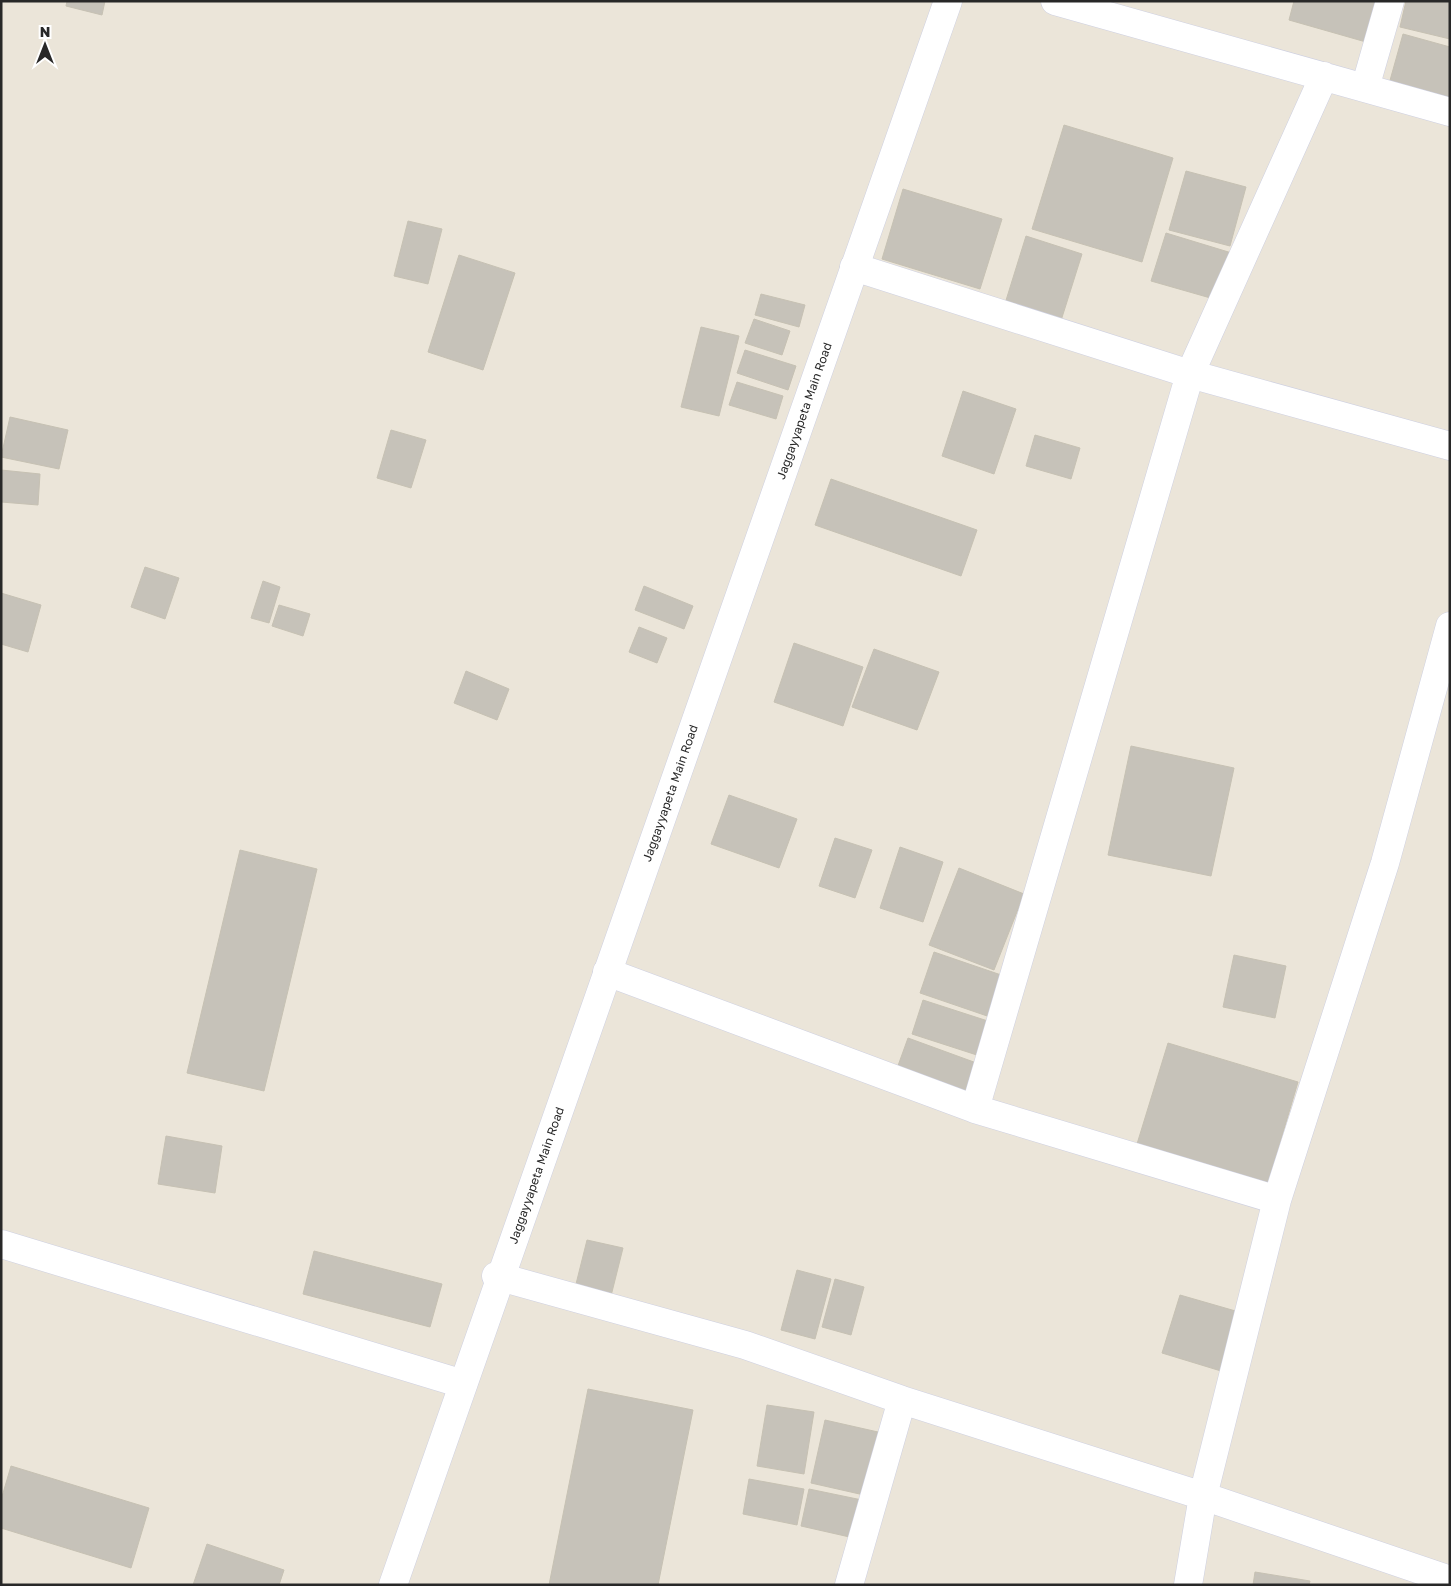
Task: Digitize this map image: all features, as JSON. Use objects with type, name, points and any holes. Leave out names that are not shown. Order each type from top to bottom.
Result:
[{"type":"street","name":"Jaggayyapeta Main Road","points":[[393,1585],[499,1276],[948,1]]},
{"type":"street","points":[[1055,1],[1450,112]]},
{"type":"street","points":[[1365,88],[1390,1]]},
{"type":"street","points":[[975,1109],[1190,374],[1324,76]]},
{"type":"street","points":[[854,267],[1190,374],[1450,446]]},
{"type":"street","points":[[1188,1585],[1203,1496],[1277,1200],[1385,863],[1450,626]]},
{"type":"street","points":[[607,972],[975,1109],[1277,1200]]},
{"type":"street","points":[[1,1244],[463,1384]]},
{"type":"street","points":[[499,1276],[745,1346],[902,1400],[1203,1496],[1450,1580]]},
{"type":"street","points":[[849,1585],[902,1400]]},
{"type":"building","points":[[67,1],[105,1],[102,15],[66,6]]},
{"type":"building","points":[[1294,1],[1386,1],[1373,44],[1289,20]]},
{"type":"building","points":[[1406,1],[1450,1],[1450,39],[1400,27]]},
{"type":"building","points":[[1403,34],[1450,47],[1450,102],[1389,84]]},
{"type":"building","points":[[1064,125],[1173,158],[1142,262],[1032,229]]},
{"type":"building","points":[[1186,171],[1246,187],[1230,246],[1169,230]]},
{"type":"building","points":[[903,189],[1002,219],[980,289],[882,259]]},
{"type":"building","points":[[408,221],[442,229],[428,284],[394,276]]},
{"type":"building","points":[[1166,233],[1235,254],[1221,301],[1151,281]]},
{"type":"building","points":[[1026,236],[1082,254],[1059,327],[1003,310]]},
{"type":"building","points":[[459,255],[515,273],[483,370],[428,352]]},
{"type":"building","points":[[761,294],[805,305],[799,327],[755,315]]},
{"type":"building","points":[[754,319],[790,331],[782,355],[745,343]]},
{"type":"building","points":[[701,327],[739,336],[719,416],[681,407]]},
{"type":"building","points":[[745,350],[796,366],[788,390],[737,373]]},
{"type":"building","points":[[737,382],[783,396],[776,419],[729,405]]},
{"type":"building","points":[[963,391],[1016,409],[994,474],[942,456]]},
{"type":"building","points":[[10,417],[68,430],[59,469],[1,457]]},
{"type":"building","points":[[391,430],[426,440],[411,488],[377,478]]},
{"type":"building","points":[[1035,435],[1080,448],[1071,479],[1026,466]]},
{"type":"building","points":[[1,470],[40,474],[38,505],[1,502]]},
{"type":"building","points":[[831,479],[977,530],[961,576],[815,525]]},
{"type":"building","points":[[145,567],[179,578],[165,619],[131,607]]},
{"type":"building","points":[[263,581],[280,587],[269,623],[251,618]]},
{"type":"building","points":[[644,586],[693,606],[684,629],[635,610]]},
{"type":"building","points":[[1,593],[41,605],[28,652],[1,644]]},
{"type":"building","points":[[279,605],[310,614],[303,636],[272,626]]},
{"type":"building","points":[[639,627],[667,638],[657,663],[629,652]]},
{"type":"building","points":[[794,643],[863,667],[843,726],[774,702]]},
{"type":"building","points":[[874,649],[939,672],[917,730],[852,707]]},
{"type":"building","points":[[466,671],[509,689],[497,720],[454,703]]},
{"type":"building","points":[[1131,746],[1234,768],[1211,876],[1108,855]]},
{"type":"building","points":[[729,795],[797,819],[779,868],[711,844]]},
{"type":"building","points":[[835,838],[872,850],[855,898],[819,886]]},
{"type":"building","points":[[900,847],[943,862],[923,922],[880,908]]},
{"type":"building","points":[[240,850],[317,869],[264,1091],[187,1073]]},
{"type":"building","points":[[959,868],[1024,894],[994,970],[929,945]]},
{"type":"building","points":[[934,952],[1007,977],[993,1018],[920,993]]},
{"type":"building","points":[[1234,955],[1286,966],[1275,1018],[1223,1007]]},
{"type":"building","points":[[923,1000],[994,1023],[983,1057],[912,1034]]},
{"type":"building","points":[[908,1038],[982,1065],[969,1101],[895,1074]]},
{"type":"building","points":[[1168,1043],[1298,1082],[1268,1183],[1137,1144]]},
{"type":"building","points":[[166,1136],[222,1146],[215,1193],[158,1184]]},
{"type":"building","points":[[587,1240],[623,1248],[611,1296],[575,1288]]},
{"type":"building","points":[[314,1251],[442,1284],[430,1327],[303,1294]]},
{"type":"building","points":[[797,1270],[831,1279],[815,1339],[781,1330]]},
{"type":"building","points":[[835,1279],[864,1287],[851,1335],[822,1327]]},
{"type":"building","points":[[1180,1295],[1239,1312],[1221,1371],[1162,1353]]},
{"type":"building","points":[[588,1389],[693,1410],[658,1585],[549,1585]]},
{"type":"building","points":[[767,1405],[814,1412],[804,1474],[757,1466]]},
{"type":"building","points":[[825,1420],[878,1432],[864,1495],[811,1483]]},
{"type":"building","points":[[11,1466],[149,1508],[131,1568],[1,1528],[1,1500]]},
{"type":"building","points":[[749,1479],[804,1489],[797,1525],[743,1514]]},
{"type":"building","points":[[809,1489],[862,1500],[854,1538],[801,1526]]},
{"type":"building","points":[[207,1544],[284,1570],[279,1585],[193,1585]]},
{"type":"building","points":[[1255,1572],[1310,1581],[1309,1585],[1253,1585]]}]
